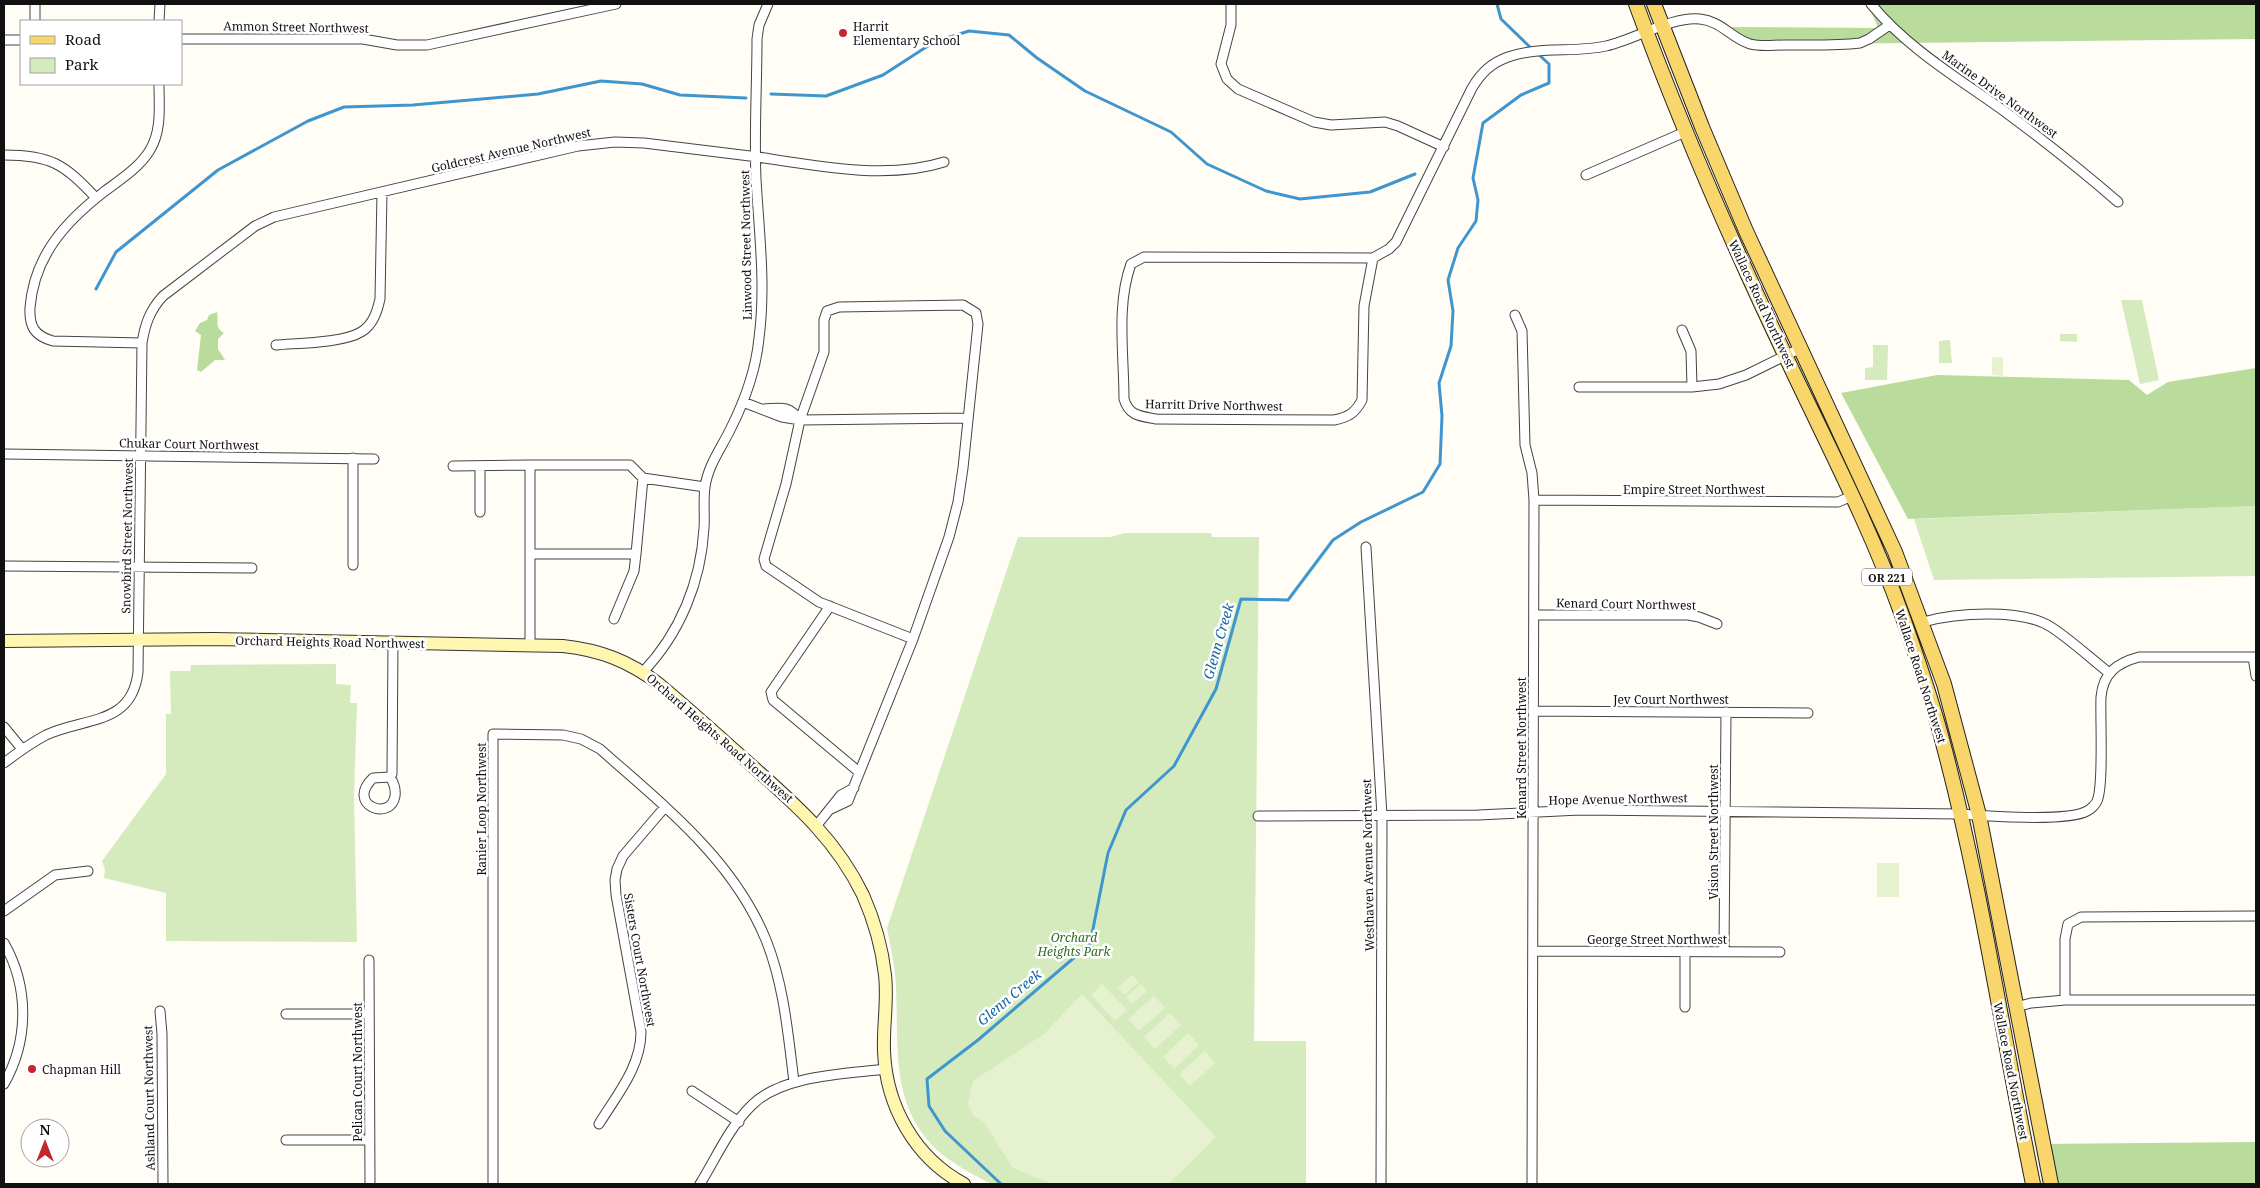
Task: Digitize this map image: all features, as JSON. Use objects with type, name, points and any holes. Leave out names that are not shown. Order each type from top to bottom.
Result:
[{"type":"main road","name":"Wallace Road Northwest","points":[[1636,4],[1685,132],[1785,356],[1852,496],[1900,611],[1918,661],[1944,746],[1960,814],[2033,1184]]},
{"type":"main road","name":"Wallace Road Northwest","points":[[1654,4],[1746,231],[1870,495],[1923,622],[1944,684],[1979,816],[2051,1184]]},
{"type":"main road","name":"Orchard Heights Road Northwest","points":[[4,641],[139,639],[563,646],[595,651],[627,662],[659,684],[783,793],[817,825],[848,867],[863,895],[880,945],[885,976],[886,1068],[899,1115],[908,1132],[931,1161],[964,1184]]},
{"type":"main road","points":[[2010,1065],[2018,1068],[2030,1121],[2044,1150]]},
{"type":"street","points":[[35,4],[35,20]]},
{"type":"street","points":[[159,20],[160,4]]},
{"type":"street","name":"Ammon Street Northwest","points":[[182,39],[363,39],[397,45],[427,45],[616,4]]},
{"type":"street","name":"Linwood Street Northwest","points":[[643,672],[660,653],[668,640],[682,615],[695,582],[704,528],[705,487],[711,467],[743,402],[756,357],[762,306],[757,157],[757,39],[759,26],[768,4]]},
{"type":"street","points":[[1231,4],[1231,25],[1221,64],[1226,79],[1238,89],[1314,122],[1339,124],[1385,122],[1444,147]]},
{"type":"street","name":"Marine Drive Northwest","points":[[1871,4],[1888,26],[1956,79],[2067,158],[2118,202]]},
{"type":"street","points":[[1373,258],[1389,249],[1396,242],[1472,88],[1482,72],[1496,62],[1545,50],[1605,47],[1663,26],[1698,19],[1720,24],[1752,45],[1860,43],[1878,34],[1888,26]]},
{"type":"street","points":[[4,40],[20,40]]},
{"type":"street","points":[[142,343],[53,342],[42,338],[34,332],[30,323],[31,295],[44,255],[60,234],[96,198],[125,176],[149,152],[156,139],[159,122],[159,85]]},
{"type":"street","points":[[1586,175],[1685,132]]},
{"type":"street","name":"Goldcrest Avenue Northwest","points":[[142,343],[145,325],[152,308],[163,296],[255,226],[274,217],[578,146],[616,142],[644,143],[813,165],[866,169],[926,168],[944,162]]},
{"type":"street","points":[[4,155],[45,158],[57,163],[74,175],[96,198]]},
{"type":"street","points":[[276,345],[348,338],[362,331],[376,314],[380,299],[382,193]]},
{"type":"street","name":"Harritt Drive Northwest","points":[[1144,257],[1373,258],[1364,306],[1362,400],[1357,410],[1348,417],[1334,420],[1156,419],[1134,416],[1127,408],[1124,399],[1123,300],[1125,281],[1132,264],[1144,257]]},
{"type":"street","points":[[817,825],[832,809],[841,795],[854,788],[913,639],[949,537],[956,511],[963,468],[978,324],[976,313],[963,305],[839,307],[827,311],[824,320],[824,352],[800,420],[786,484],[764,560],[766,566],[796,588],[830,606],[913,639]]},
{"type":"street","name":"Kenard Street Northwest","points":[[1515,315],[1522,331],[1524,445],[1532,473],[1534,500],[1532,1184]]},
{"type":"street","points":[[1682,330],[1691,350],[1692,387]]},
{"type":"street","name":"Snowbird Street Northwest","points":[[4,764],[22,750],[47,735],[108,717],[120,709],[131,697],[137,680],[142,343]]},
{"type":"street","points":[[1579,387],[1692,387],[1719,384],[1737,378],[1801,348]]},
{"type":"street","points":[[743,402],[782,417],[800,420],[967,418]]},
{"type":"street","name":"Chukar Court Northwest","points":[[4,454],[374,459]]},
{"type":"street","points":[[353,458],[353,564]]},
{"type":"street","points":[[530,465],[530,645]]},
{"type":"street","points":[[453,466],[630,465],[643,478],[705,487]]},
{"type":"street","points":[[480,466],[480,512]]},
{"type":"street","points":[[614,619],[634,571],[643,478]]},
{"type":"street","name":"Empire Street Northwest","points":[[1534,500],[1838,502],[1852,496]]},
{"type":"street","name":"Westhaven Avenue Northwest","points":[[1366,546],[1382,816],[1381,1184]]},
{"type":"street","points":[[530,554],[636,554]]},
{"type":"street","points":[[4,566],[252,568]]},
{"type":"street","points":[[830,606],[771,692],[773,700],[859,772]]},
{"type":"street","name":"Kenard Court Northwest","points":[[1534,615],[1688,615],[1717,624]]},
{"type":"street","points":[[1923,622],[1950,615],[2012,615],[2038,620],[2050,626],[2108,672],[2124,661],[2139,657],[2254,657],[2256,676]]},
{"type":"street","points":[[390,777],[393,644]]},
{"type":"street","name":"Hope Avenue Northwest","points":[[1258,816],[1533,814],[1580,810],[1960,814],[1979,816],[2056,816],[2086,812],[2097,801],[2100,783],[2101,689],[2108,672]]},
{"type":"street","name":"Jev Court Northwest","points":[[1533,711],[1808,712]]},
{"type":"street","name":"Vision Street Northwest","points":[[1724,952],[1726,712]]},
{"type":"street","points":[[4,727],[22,750]]},
{"type":"street","name":"Ranier Loop Northwest","points":[[493,1184],[494,734],[563,735],[581,739],[600,749],[701,840],[738,886],[766,940],[784,1000],[794,1082]]},
{"type":"street","name":"Sisters Court Northwest","points":[[599,1124],[637,1061],[641,1045],[616,895],[617,870],[623,856],[665,807]]},
{"type":"street","points":[[4,911],[55,876],[88,871]]},
{"type":"street","points":[[2065,1000],[2065,939],[2068,924],[2074,920],[2082,917],[2256,916]]},
{"type":"street","points":[[4,943],[16,970],[23,1005],[20,1043],[4,1084]]},
{"type":"street","name":"George Street Northwest","points":[[1533,951],[1780,952]]},
{"type":"street","points":[[1685,952],[1685,1007]]},
{"type":"street","name":"Pelican Court Northwest","points":[[369,960],[370,1184]]},
{"type":"street","points":[[2016,1007],[2031,1003],[2065,1000],[2256,1000]]},
{"type":"street","name":"Ashland Court Northwest","points":[[160,1011],[162,1034],[163,1184]]},
{"type":"street","points":[[286,1014],[370,1014]]},
{"type":"street","points":[[700,1184],[752,1104],[767,1092],[794,1082],[886,1068]]},
{"type":"street","points":[[692,1091],[739,1122]]},
{"type":"street","points":[[286,1140],[370,1140]]},
{"type":"green space","points":[[1868,4],[2256,4],[2256,39],[1738,45],[1730,27],[1878,28]]},
{"type":"green space","points":[[2121,300],[2142,300],[2159,380],[2140,384]]},
{"type":"green space","points":[[217,312],[219,329],[224,333],[218,339],[218,349],[225,360],[215,360],[201,372],[197,370],[201,335],[195,331],[200,323],[207,320],[209,315]]},
{"type":"green space","points":[[2060,334],[2077,334],[2077,342],[2060,341]]},
{"type":"green space","points":[[1950,340],[1952,363],[1939,363],[1939,341]]},
{"type":"green space","points":[[1873,345],[1888,345],[1887,380],[1865,380],[1865,368],[1873,367]]},
{"type":"green space","points":[[1992,357],[2003,358],[2003,376],[1992,375]]},
{"type":"green space","points":[[2256,368],[2256,506],[1908,519],[1841,393],[1937,375],[2129,380],[2147,395],[2168,382]]},
{"type":"green space","points":[[2256,506],[2256,576],[1934,580],[1914,519]]},
{"type":"green space","name":"Orchard Heights Park","points":[[1124,533],[1211,533],[1212,537],[1259,537],[1254,1041],[1306,1041],[1306,1184],[991,1184],[957,1165],[939,1152],[922,1133],[910,1112],[903,1090],[897,1044],[895,973],[887,928],[1018,537],[1111,537]]},
{"type":"green space","points":[[336,664],[336,684],[351,685],[350,703],[357,703],[354,796],[357,942],[166,941],[166,893],[104,878],[105,870],[102,861],[166,774],[166,714],[171,714],[170,671],[190,671],[191,665]]},
{"type":"green space","points":[[1877,863],[1899,863],[1899,897],[1877,897]]},
{"type":"green space","points":[[1132,975],[1139,982],[1124,995],[1118,988]]},
{"type":"green space","points":[[1102,984],[1127,1010],[1115,1021],[1091,995]]},
{"type":"green space","points":[[1141,984],[1147,991],[1132,1004],[1126,997]]},
{"type":"green space","points":[[1082,994],[1216,1137],[1169,1184],[1052,1184],[1013,1168],[984,1122],[973,1115],[968,1104],[973,1081],[1044,1034]]},
{"type":"green space","points":[[1154,996],[1165,1008],[1139,1031],[1128,1019]]},
{"type":"green space","points":[[1170,1013],[1181,1025],[1155,1049],[1144,1037]]},
{"type":"green space","points":[[1188,1033],[1199,1045],[1174,1069],[1163,1057]]},
{"type":"green space","points":[[1205,1051],[1215,1063],[1190,1086],[1179,1074]]},
{"type":"green space","points":[[2256,1142],[2256,1184],[2050,1184],[2039,1144]]},
{"type":"waterway","name":"Glenn Creek","points":[[1497,4],[1501,19],[1532,49]]},
{"type":"waterway","points":[[771,94],[826,96],[883,75],[934,42],[969,31],[1009,35],[1037,58],[1085,91],[1171,132],[1207,164],[1266,191],[1300,199],[1370,192],[1415,174]]},
{"type":"waterway","name":"Glenn Creek","points":[[1001,1184],[945,1131],[929,1106],[927,1079],[978,1040],[1090,944],[1108,853],[1126,810],[1174,766],[1216,689],[1241,599],[1288,600],[1333,540],[1361,522],[1423,492],[1440,464],[1442,416],[1439,383],[1451,346],[1453,311],[1448,280],[1458,248],[1476,221],[1478,200],[1473,178],[1483,123],[1521,95],[1549,83],[1549,64],[1537,53]]},
{"type":"waterway","points":[[96,289],[116,252],[218,170],[308,121],[344,107],[413,105],[538,94],[601,81],[642,84],[680,95],[746,98]]},
{"type":"place","name":"Harrit Elementary School","points":[[843,33]]},
{"type":"place","name":"Chapman Hill","points":[[32,1069]]}]
